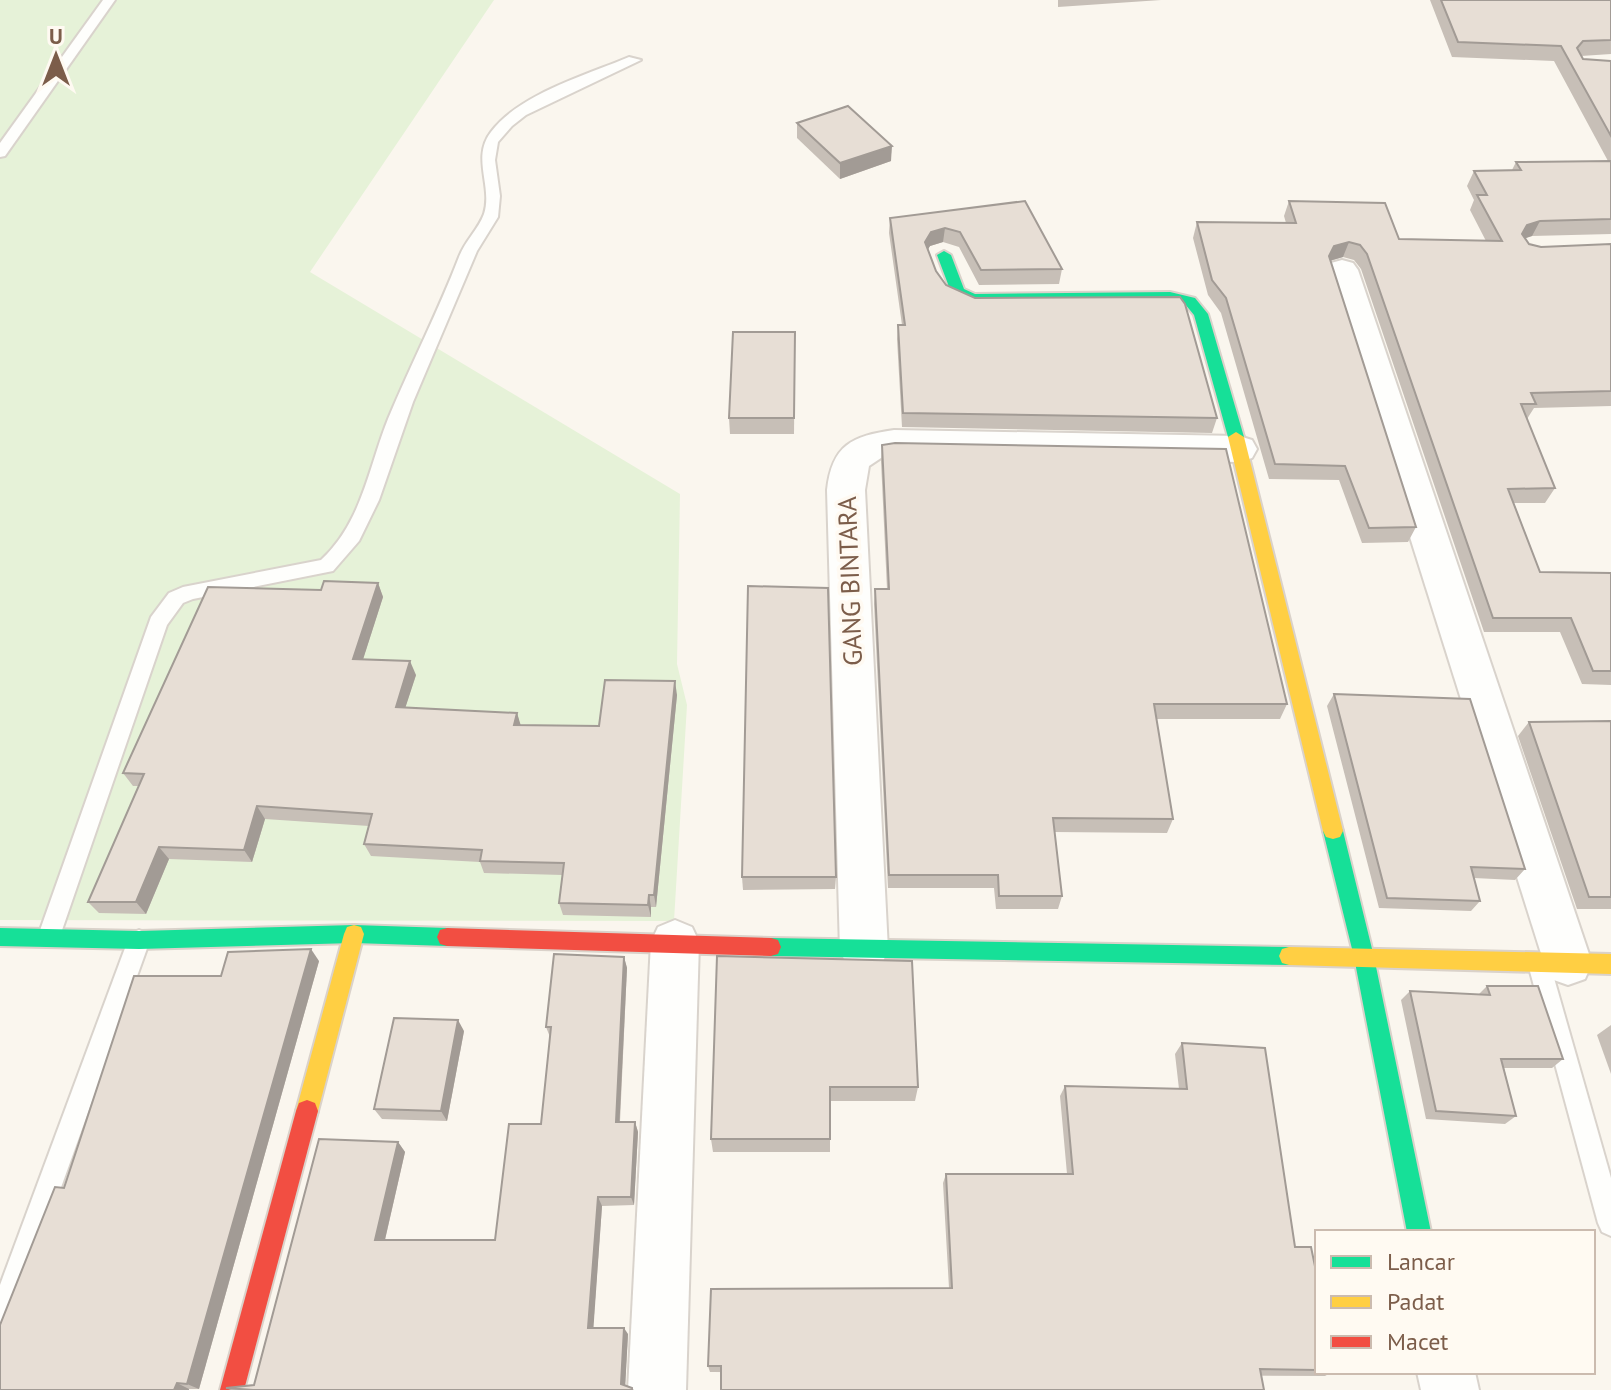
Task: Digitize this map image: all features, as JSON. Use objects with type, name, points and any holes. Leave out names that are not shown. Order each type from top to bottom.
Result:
[{"type":"street","points":[[944,255],[958,292],[973,299],[1170,296],[1190,301],[1201,314],[1239,449],[1364,957],[1419,1230]]},
{"type":"street","points":[[1342,270],[1554,963]]},
{"type":"street","name":"GANG BINTARA","points":[[864,950],[846,490],[847,467],[856,454],[875,445],[894,443],[1239,449]]},
{"type":"street","points":[[0,937],[139,940],[354,934],[864,950],[1611,964]]},
{"type":"street","points":[[232,1390],[354,934]]},
{"type":"street","points":[[657,1390],[675,942]]},
{"type":"lane","points":[[2,147],[109,0]]},
{"type":"lane","points":[[49,936],[158,622],[176,598],[190,592],[326,566],[342,554],[357,532],[396,422],[453,296],[470,248],[486,225],[493,205],[488,175],[489,146],[496,133],[517,114],[634,60]]},
{"type":"lane","points":[[0,1321],[139,940]]},
{"type":"lane","points":[[1554,963],[1611,1223]]},
{"type":"green space","points":[[0,0],[494,0],[310,272],[680,494],[677,664],[687,705],[674,921],[0,920]]},
{"type":"building","points":[[1441,0],[1611,0],[1611,40],[1583,41],[1577,48],[1583,59],[1611,61],[1611,136],[1561,46],[1458,42]]},
{"type":"building","points":[[848,106],[892,146],[840,163],[797,123]]},
{"type":"building","points":[[1611,161],[1611,219],[1540,221],[1527,225],[1522,234],[1529,244],[1541,247],[1611,244],[1611,391],[1531,393],[1536,404],[1521,404],[1555,488],[1508,489],[1540,572],[1611,573],[1611,671],[1593,671],[1571,618],[1493,618],[1367,254],[1360,245],[1349,242],[1334,246],[1329,256],[1416,527],[1369,528],[1345,466],[1275,464],[1226,298],[1212,280],[1197,222],[1296,223],[1289,201],[1385,203],[1399,239],[1502,241],[1477,195],[1487,195],[1474,171],[1521,170],[1516,162]]},
{"type":"building","points":[[1025,201],[1062,269],[981,270],[960,232],[945,228],[931,232],[925,242],[936,271],[946,285],[975,298],[1180,297],[1185,304],[1217,418],[903,413],[898,325],[905,325],[890,218]]},
{"type":"building","points":[[733,332],[795,332],[794,418],[729,418]]},
{"type":"building","points":[[882,445],[1226,449],[1287,704],[1154,704],[1173,819],[1053,818],[1062,896],[999,896],[998,875],[889,875],[875,589],[889,589]]},
{"type":"building","points":[[324,581],[378,583],[353,659],[410,661],[396,707],[517,713],[514,725],[599,726],[605,680],[675,681],[654,895],[649,895],[648,905],[559,903],[564,863],[480,861],[482,850],[364,844],[372,814],[257,806],[244,850],[159,847],[136,902],[88,902],[144,774],[123,773],[208,587],[321,590]]},
{"type":"building","points":[[748,586],[828,588],[836,877],[742,877]]},
{"type":"building","points":[[1334,694],[1470,699],[1525,869],[1471,867],[1480,901],[1387,898]]},
{"type":"building","points":[[1611,721],[1611,897],[1589,897],[1529,722]]},
{"type":"building","points":[[311,949],[187,1384],[177,1383],[174,1390],[0,1390],[0,1325],[55,1187],[64,1188],[134,976],[221,976],[228,952]]},
{"type":"building","points":[[554,954],[624,957],[616,1122],[635,1122],[631,1197],[598,1197],[588,1328],[624,1328],[621,1384],[632,1390],[226,1388],[254,1385],[319,1139],[398,1142],[375,1240],[495,1240],[509,1124],[541,1124],[551,1027],[546,1027]]},
{"type":"building","points":[[717,956],[912,961],[918,1087],[830,1087],[830,1139],[711,1139]]},
{"type":"building","points":[[1487,986],[1538,986],[1563,1059],[1501,1059],[1516,1116],[1436,1111],[1410,991],[1490,995]]},
{"type":"building","points":[[394,1018],[458,1020],[441,1111],[374,1109]]},
{"type":"building","points":[[1182,1043],[1265,1048],[1295,1247],[1311,1247],[1315,1266],[1315,1370],[1260,1369],[1264,1390],[721,1390],[721,1366],[708,1366],[711,1289],[952,1288],[946,1174],[1073,1174],[1065,1086],[1187,1089]]},
{"type":"traffic: fast","points":[[944,255],[958,292],[973,299],[1170,296],[1190,301],[1201,314],[1236,437]]},
{"type":"traffic: fast","points":[[1333,831],[1364,957],[1419,1230]]},
{"type":"traffic: fast","points":[[0,937],[139,940],[354,934],[447,937]]},
{"type":"traffic: fast","points":[[771,947],[1289,956]]},
{"type":"traffic: slow","points":[[1236,437],[1333,831]]},
{"type":"traffic: slow","points":[[307,1111],[354,934]]},
{"type":"traffic: slow","points":[[1289,956],[1611,964]]},
{"type":"traffic: jam","points":[[447,937],[771,947]]},
{"type":"traffic: jam","points":[[232,1390],[307,1111]]}]
